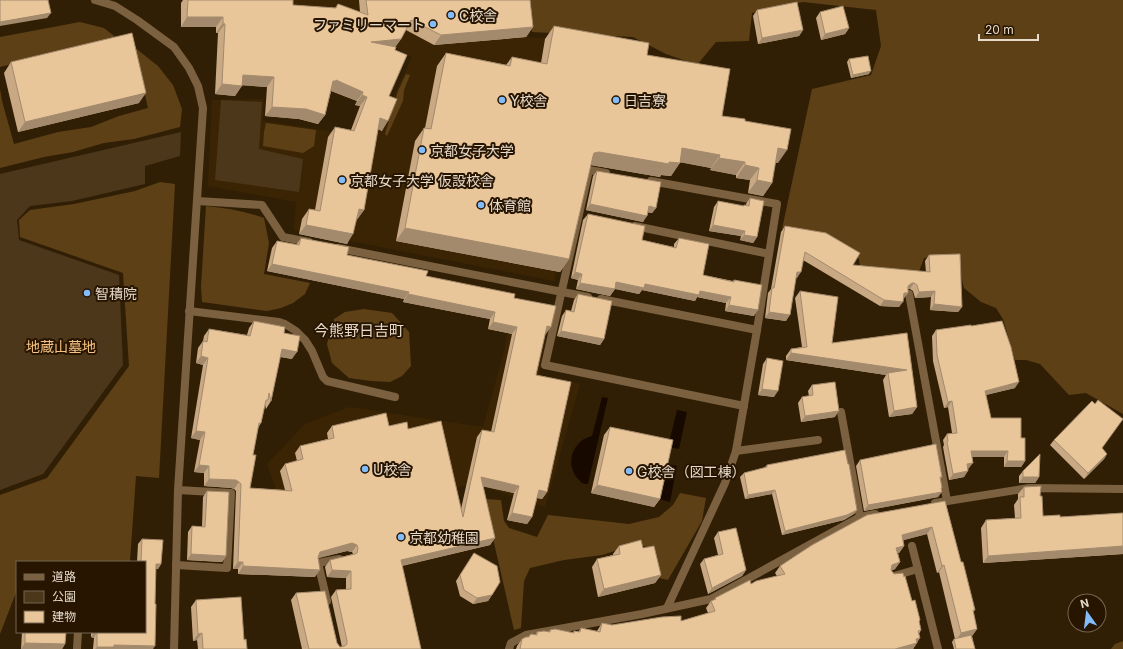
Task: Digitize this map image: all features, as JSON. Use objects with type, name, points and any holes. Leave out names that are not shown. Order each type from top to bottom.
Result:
[{"type":"street","points":[[95,0],[115,6],[174,47],[189,68],[198,86],[202,108],[178,490],[174,649]]},
{"type":"street","points":[[613,174],[589,170],[584,215],[562,292],[545,365],[744,406]]},
{"type":"street","points":[[644,180],[777,204],[736,451],[725,483],[667,608]]},
{"type":"street","points":[[197,201],[262,205],[283,237],[757,330]]},
{"type":"street","points":[[625,224],[769,254]]},
{"type":"street","points":[[909,294],[947,501]]},
{"type":"street","points":[[189,311],[279,322],[291,327],[305,340],[312,351],[323,377],[327,381],[395,397]]},
{"type":"street","points":[[841,412],[860,517]]},
{"type":"street","points":[[736,451],[818,440]]},
{"type":"street","points":[[925,505],[1029,488],[1123,489]]},
{"type":"street","points":[[176,565],[227,568],[231,492],[178,490]]},
{"type":"street","points":[[509,649],[511,643],[526,635],[711,599],[860,517],[882,513]]},
{"type":"street","points":[[912,546],[938,649]]},
{"type":"street","points":[[329,610],[318,564],[348,556]]},
{"type":"street","points":[[891,576],[918,569]]},
{"type":"street","points":[[77,649],[78,633]]},
{"type":"shaded area","name":"京都女子大学","points":[[224,0],[525,0],[529,38],[562,38],[628,48],[724,77],[576,161],[554,281],[294,230],[296,202],[208,186],[212,100],[264,99],[263,121],[375,138],[412,57],[334,12]]},
{"type":"shaded area","points":[[529,0],[1123,0],[1123,414],[1086,393],[1069,395],[1040,364],[1026,360],[1015,360],[1003,319],[996,308],[981,302],[964,288],[956,256],[924,258],[918,274],[860,268],[859,259],[830,240],[811,234],[782,229],[812,89],[871,75],[881,46],[876,10],[803,2],[752,13],[749,41],[716,42],[697,65],[666,54],[633,37],[532,32]]},
{"type":"shaded area","points":[[80,22],[104,28],[119,40],[0,67],[0,37]]},
{"type":"shaded area","points":[[134,47],[158,66],[173,85],[182,109],[180,127],[134,139],[104,143],[73,152],[44,157],[0,168],[0,89],[14,144],[58,132],[91,127],[119,116],[148,108]]},
{"type":"shaded area","points":[[406,74],[410,75],[404,90],[403,101],[387,136],[385,134],[398,91]]},
{"type":"shaded area","points":[[266,123],[316,130],[314,146],[303,153],[263,146]]},
{"type":"shaded area","points":[[160,182],[175,184],[159,478],[136,476],[130,561],[16,561],[16,593],[0,634],[0,495],[47,478],[129,366],[123,273],[20,237],[19,220],[30,210],[74,204],[135,191]]},
{"type":"shaded area","points":[[206,206],[250,213],[264,218],[269,243],[264,274],[310,283],[305,294],[293,303],[281,308],[267,311],[202,302],[201,287]]},
{"type":"shaded area","points":[[514,300],[551,307],[539,375],[580,384],[545,507],[475,484],[426,494],[289,528],[267,464],[305,424],[349,407],[483,427],[504,351]]},
{"type":"shaded area","points":[[364,309],[392,313],[409,332],[411,366],[402,376],[390,382],[349,378],[332,363],[327,344],[334,319],[345,312]]},
{"type":"shaded area","points":[[602,397],[608,398],[588,484],[584,484],[574,474],[571,460],[573,451],[579,443],[585,438],[592,436]]},
{"type":"shaded area","points":[[677,410],[687,412],[679,449],[668,447]]},
{"type":"shaded area","points":[[667,464],[677,466],[670,502],[659,499]]},
{"type":"shaded area","points":[[680,493],[706,498],[702,521],[668,580],[659,578],[656,552],[644,546],[624,548],[602,555],[564,560],[530,568],[524,581],[521,628],[514,630],[484,499],[501,500],[504,521],[509,528],[537,537],[548,515],[629,524],[659,517],[673,505]]},
{"type":"shaded area","points":[[1123,641],[1123,649],[1111,649],[1115,644]]},
{"type":"green space","points":[[221,100],[262,102],[259,149],[303,159],[299,192],[215,180]]},
{"type":"green space","name":"地蔵山墓地","points":[[181,132],[180,156],[145,166],[145,184],[72,201],[30,206],[17,220],[19,240],[119,275],[123,365],[43,474],[0,490],[0,174]]},
{"type":"building","points":[[0,0],[48,0],[51,13],[0,22]]},
{"type":"building","points":[[188,0],[293,0],[293,5],[336,8],[338,4],[368,15],[366,0],[530,0],[533,27],[441,35],[411,20],[401,39],[371,42],[396,47],[395,50],[407,55],[389,96],[397,99],[388,121],[380,118],[364,210],[359,209],[353,234],[306,225],[309,209],[320,211],[335,127],[354,131],[367,97],[362,95],[363,92],[336,80],[333,81],[325,115],[306,109],[272,107],[274,77],[243,75],[242,86],[222,84],[225,24],[223,23],[223,17],[187,17]]},
{"type":"building","points":[[797,2],[803,30],[762,38],[757,10]]},
{"type":"building","points":[[843,6],[849,28],[825,34],[820,12]]},
{"type":"building","points":[[554,26],[649,43],[647,55],[730,69],[722,116],[745,119],[745,121],[791,129],[787,150],[778,148],[772,183],[757,180],[759,168],[745,165],[745,162],[719,158],[720,155],[682,148],[680,163],[669,162],[669,164],[599,152],[594,153],[593,156],[569,259],[405,228],[424,128],[431,129],[446,53],[510,66],[512,57],[547,64]]},
{"type":"building","points":[[132,33],[146,93],[25,122],[11,62]]},
{"type":"building","points":[[868,56],[871,71],[853,75],[849,59]]},
{"type":"building","points":[[597,171],[661,182],[656,208],[649,206],[647,216],[590,204]]},
{"type":"building","points":[[750,198],[764,201],[757,237],[744,235],[745,231],[713,225],[718,201],[749,206]]},
{"type":"building","points":[[588,214],[645,226],[642,240],[676,248],[679,238],[709,244],[703,275],[734,282],[734,280],[762,285],[758,310],[729,305],[731,297],[700,291],[699,295],[645,284],[644,288],[616,282],[615,289],[580,283],[582,274],[575,272]]},
{"type":"building","points":[[785,226],[826,233],[860,253],[853,265],[930,272],[929,255],[960,254],[962,307],[934,304],[935,291],[919,292],[917,285],[914,283],[908,286],[908,293],[904,293],[903,302],[884,300],[805,252],[801,272],[797,272],[790,315],[769,312],[772,288],[774,288]]},
{"type":"building","points":[[301,238],[349,247],[347,255],[428,271],[426,276],[515,294],[514,298],[556,306],[551,327],[547,326],[536,375],[571,382],[547,492],[539,490],[532,517],[512,513],[519,486],[481,477],[495,538],[401,560],[421,649],[309,649],[296,593],[325,591],[337,643],[340,647],[345,646],[347,641],[336,590],[351,589],[351,571],[332,570],[330,560],[357,553],[357,545],[352,543],[320,552],[318,557],[320,570],[243,566],[243,562],[238,562],[241,484],[236,480],[209,479],[209,466],[199,465],[205,432],[196,431],[208,358],[201,356],[203,341],[207,342],[209,329],[250,336],[254,321],[285,327],[284,333],[300,336],[297,352],[282,349],[271,401],[269,393],[261,423],[259,423],[253,455],[256,455],[250,488],[292,491],[285,464],[303,459],[300,446],[334,438],[332,426],[386,413],[389,426],[407,422],[408,429],[441,421],[463,517],[482,430],[494,432],[517,327],[493,322],[495,312],[408,294],[409,292],[272,264],[277,241],[299,245]]},
{"type":"building","points":[[800,291],[838,297],[832,343],[907,333],[917,407],[894,411],[888,373],[907,370],[791,353],[791,349],[807,347]]},
{"type":"building","points":[[578,294],[612,301],[604,339],[561,331],[566,310],[574,312]]},
{"type":"building","points":[[1002,321],[1011,347],[1019,382],[985,391],[991,418],[1021,418],[1021,438],[1025,438],[1025,461],[1007,461],[1008,451],[971,451],[973,463],[967,464],[968,471],[953,474],[947,434],[957,433],[952,401],[948,402],[937,355],[936,330]]},
{"type":"building","points":[[767,358],[783,361],[778,391],[762,389]]},
{"type":"building","points":[[835,382],[839,411],[805,416],[802,397],[813,395],[812,385]]},
{"type":"building","points":[[1098,400],[1123,419],[1102,448],[1107,454],[1088,473],[1054,440],[1092,401],[1095,404]]},
{"type":"building","name":"G校舎（図工棟）","points":[[610,427],[673,440],[660,499],[597,485]]},
{"type":"building","points":[[936,444],[942,477],[940,477],[942,492],[868,505],[860,460]]},
{"type":"building","points":[[845,450],[857,510],[847,515],[785,531],[775,490],[748,495],[744,473],[767,467],[767,465]]},
{"type":"building","points":[[1040,454],[1039,477],[1023,477],[1023,471]]},
{"type":"building","points":[[1041,486],[1040,496],[1042,496],[1043,516],[1060,515],[1060,517],[1123,513],[1123,546],[988,556],[986,520],[1021,518],[1020,497],[1024,497],[1024,487]]},
{"type":"building","points":[[207,491],[229,492],[226,556],[191,554],[192,526],[205,527]]},
{"type":"building","points":[[945,501],[975,610],[973,610],[977,629],[961,633],[944,565],[942,566],[932,527],[902,535],[904,546],[896,548],[900,562],[892,565],[891,570],[894,574],[903,573],[912,601],[915,600],[921,630],[918,631],[920,638],[916,639],[917,643],[895,649],[520,649],[522,639],[529,637],[531,634],[537,635],[537,632],[550,632],[550,630],[555,629],[574,633],[574,631],[580,632],[581,628],[600,632],[602,623],[612,625],[662,617],[681,616],[681,621],[715,611],[711,601],[716,599],[715,598],[750,580],[751,584],[756,581],[785,574],[780,566],[812,545],[867,515]]},
{"type":"building","points":[[736,528],[746,570],[712,588],[704,559],[723,554],[718,532]]},
{"type":"building","points":[[142,539],[163,540],[161,564],[156,564],[155,646],[114,645],[114,647],[97,647],[97,633],[146,633],[146,561],[141,561]]},
{"type":"building","points":[[641,540],[643,548],[654,546],[661,575],[604,589],[597,559],[620,554],[619,546]]},
{"type":"building","points":[[474,553],[497,566],[500,582],[492,595],[477,598],[464,590],[460,575]]},
{"type":"building","points":[[241,597],[244,640],[246,639],[247,649],[203,649],[202,633],[198,634],[196,600]]},
{"type":"building","points":[[25,633],[66,633],[65,644],[25,643]]},
{"type":"building","points":[[971,635],[975,649],[956,649],[954,639]]},
{"type":"place","name":"C校舎","points":[[451,15]]},
{"type":"place","name":"ファミリーマート","points":[[433,24]]},
{"type":"place","name":"Y校舎","points":[[502,100]]},
{"type":"place","name":"日吉寮","points":[[616,100]]},
{"type":"place","name":"京都女子大学","points":[[422,150]]},
{"type":"place","name":"京都女子大学 仮設校舎","points":[[342,180]]},
{"type":"place","name":"体育館","points":[[481,205]]},
{"type":"place","name":"智積院","points":[[87,293]]},
{"type":"place","name":"U校舎","points":[[365,469]]},
{"type":"place","name":"G校舎（図工棟）","points":[[629,471]]},
{"type":"place","name":"京都幼稚園","points":[[401,537]]},
{"type":"district","name":"今熊野日吉町","points":[[359,330]]}]
